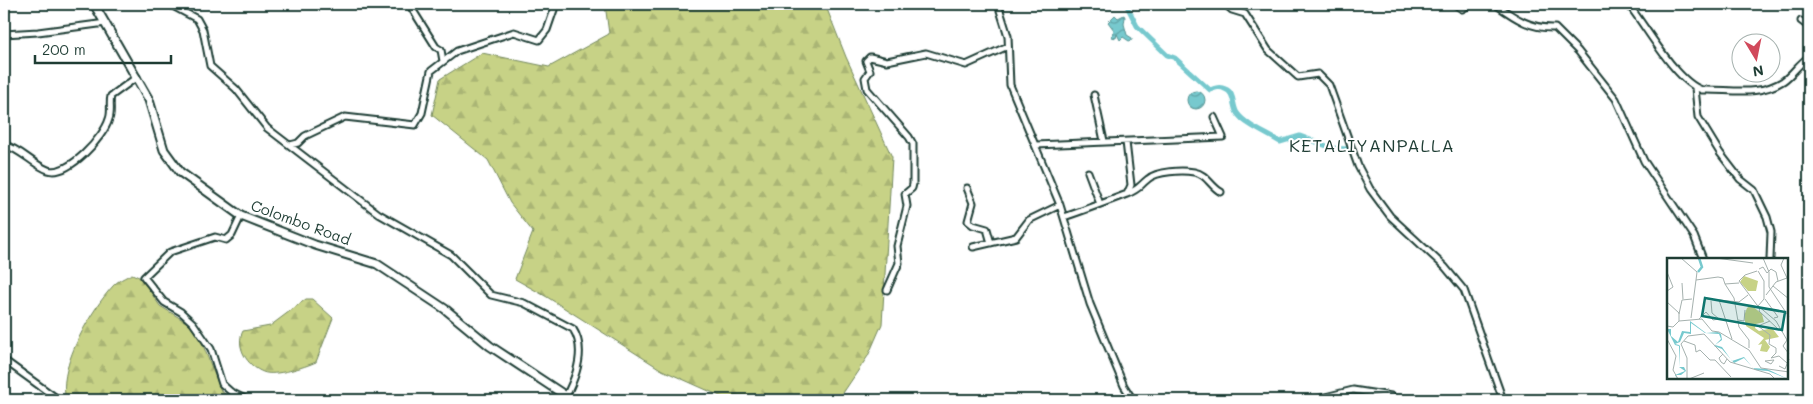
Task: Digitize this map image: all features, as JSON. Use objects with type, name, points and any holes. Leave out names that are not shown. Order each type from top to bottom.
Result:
[{"type":"highway","name":"Colombo Road","points":[[95,5],[149,100],[168,159],[180,172],[241,216],[315,245],[377,264],[445,309],[490,346],[572,400]]},
{"type":"street","points":[[95,5],[106,4]]},
{"type":"street","points":[[170,4],[197,19],[203,30],[210,66],[236,89],[267,128],[379,214],[451,254],[491,295],[524,304],[573,329],[578,336],[578,360],[574,381],[566,396]]},
{"type":"street","points":[[409,4],[436,47],[441,50],[443,61]]},
{"type":"street","points":[[290,145],[298,143],[305,136],[345,117],[415,125],[422,113],[431,71],[463,48],[508,33],[518,32],[533,40],[539,40],[548,30],[556,4]]},
{"type":"street","points":[[998,4],[1008,36],[1010,85],[1060,205],[1090,304],[1124,386],[1133,400]]},
{"type":"street","points":[[1225,4],[1232,10],[1245,14],[1268,50],[1289,71],[1298,77],[1318,74],[1324,77],[1329,85],[1358,166],[1370,189],[1390,216],[1445,267],[1464,290],[1503,400]]},
{"type":"street","points":[[1455,4],[1462,8],[1471,4]]},
{"type":"street","points":[[1495,4],[1529,25],[1541,28],[1555,28],[1578,51],[1616,99],[1644,161],[1694,236],[1703,258]]},
{"type":"street","points":[[1628,4],[1671,64],[1695,88],[1698,117],[1720,153],[1740,179],[1754,190],[1767,217],[1771,232],[1770,258]]},
{"type":"street","points":[[1801,21],[1809,27]]},
{"type":"street","points":[[4,34],[38,32],[106,23]]},
{"type":"street","points":[[887,290],[899,263],[897,246],[907,206],[904,194],[912,188],[913,144],[867,90],[865,78],[870,71],[866,61],[870,57],[887,61],[926,53],[966,65],[1008,46]]},
{"type":"street","points":[[1695,88],[1747,92],[1766,89],[1784,80],[1809,57]]},
{"type":"street","points":[[4,145],[12,147],[48,170],[56,171],[68,168],[102,134],[110,118],[111,96],[137,77]]},
{"type":"street","points":[[1094,95],[1104,141]]},
{"type":"street","points":[[1036,144],[1224,137],[1214,117]]},
{"type":"street","points":[[1126,142],[1131,185],[1127,194]]},
{"type":"street","points":[[1088,172],[1100,204]]},
{"type":"street","points":[[1064,217],[1127,194],[1142,187],[1147,179],[1154,176],[1193,172],[1204,175],[1221,192]]},
{"type":"street","points":[[967,188],[973,202],[968,221],[973,225],[985,227],[991,243]]},
{"type":"street","points":[[973,246],[1016,237],[1029,220],[1060,205]]},
{"type":"street","points":[[241,216],[232,235],[226,240],[215,237],[170,252],[144,278],[164,302],[181,312],[193,323],[211,349],[222,384],[231,392],[247,400]]},
{"type":"street","points":[[4,360],[59,400]]},
{"type":"street","points":[[1313,400],[1353,390],[1391,396],[1395,400]]},
{"type":"street","points":[[1458,400],[1463,398],[1468,400]]},
{"type":"green space","points":[[605,4],[825,4],[846,57],[892,157],[882,324],[868,356],[841,396],[831,400],[729,400],[662,370],[547,297],[515,279],[533,232],[510,203],[488,160],[432,115],[440,79],[482,53],[549,67],[609,34]]},
{"type":"green space","points":[[132,274],[141,278],[160,306],[188,323],[201,340],[221,391],[233,400],[96,400],[93,398],[71,400],[65,395],[67,368],[72,353],[87,323],[104,296],[113,286]]},
{"type":"green space","points":[[306,299],[312,299],[333,318],[316,362],[297,369],[274,373],[263,372],[257,369],[244,355],[240,343],[243,331],[270,326]]},
{"type":"water","points":[[1115,15],[1118,18],[1124,15],[1127,35],[1132,40],[1129,41],[1123,37],[1120,40],[1117,34],[1116,38],[1112,37],[1114,30],[1108,22]]},
{"type":"water","points":[[1196,91],[1202,94],[1205,100],[1202,106],[1196,109],[1190,106],[1187,100],[1190,94]]},
{"type":"waterway","points":[[1126,4],[1137,26],[1167,55],[1175,58],[1210,90],[1219,87],[1228,91],[1232,96],[1237,113],[1251,125],[1280,142],[1300,136],[1332,148],[1347,149],[1350,147]]},
{"type":"district","name":"KETALIYANPALLA","points":[[1372,145]]}]
